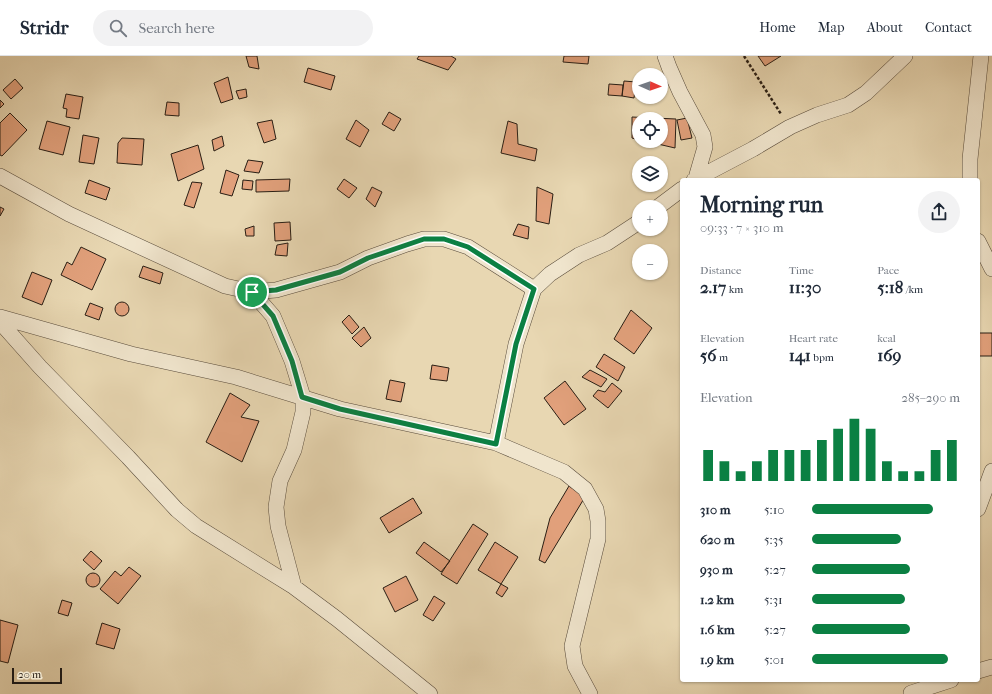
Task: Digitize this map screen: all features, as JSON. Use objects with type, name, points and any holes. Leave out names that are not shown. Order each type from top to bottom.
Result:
[{"type":"street","points":[[666,56],[680,92],[703,135],[705,147],[695,178]]},
{"type":"street","points":[[697,178],[754,149],[790,127],[817,115],[848,105],[866,93],[905,56]]},
{"type":"street","points":[[970,178],[970,159],[981,56]]},
{"type":"street","points":[[0,176],[68,214],[225,286],[252,292],[276,290],[340,272],[368,258],[424,239],[444,239],[468,247],[534,289]]},
{"type":"street","points":[[667,200],[680,190]]},
{"type":"street","points":[[496,444],[516,344],[534,289],[550,274],[579,255],[607,243],[632,227]]},
{"type":"street","points":[[980,245],[992,269]]},
{"type":"street","points":[[252,292],[273,316],[292,361],[302,397],[303,412],[296,442],[280,481],[276,507],[278,526],[294,587]]},
{"type":"street","points":[[0,317],[131,354],[236,377],[340,409],[496,444],[564,472],[584,489],[596,509],[598,521],[598,539],[572,646],[575,666],[590,694]]},
{"type":"street","points":[[0,322],[40,367],[128,457],[177,510],[196,526],[294,587],[343,624],[430,694]]},
{"type":"street","points":[[980,504],[992,471]]},
{"type":"street","points":[[980,671],[992,667]]},
{"type":"street","points":[[912,689],[942,682]]},
{"type":"path","points":[[744,56],[790,127]]},
{"type":"building","points":[[246,56],[257,56],[259,69],[249,67]]},
{"type":"building","points":[[419,56],[451,56],[456,59],[448,70],[417,59]]},
{"type":"building","points":[[564,56],[589,56],[588,64],[563,62]]},
{"type":"building","points":[[758,56],[781,56],[765,66]]},
{"type":"building","points":[[308,68],[335,76],[331,90],[304,82]]},
{"type":"building","points":[[228,77],[233,99],[221,103],[214,83]]},
{"type":"building","points":[[15,79],[23,88],[11,99],[3,90]]},
{"type":"building","points":[[624,81],[632,82],[632,98],[622,96]]},
{"type":"building","points":[[609,84],[623,85],[622,96],[608,95]]},
{"type":"building","points":[[246,89],[247,97],[239,99],[236,91]]},
{"type":"building","points":[[66,94],[83,97],[79,119],[66,117],[67,109],[63,108]]},
{"type":"building","points":[[0,100],[4,104],[0,108]]},
{"type":"building","points":[[167,102],[179,103],[179,116],[165,115]]},
{"type":"building","points":[[389,112],[401,119],[394,131],[382,124]]},
{"type":"building","points":[[10,113],[27,130],[2,156],[0,155],[0,123]]},
{"type":"building","points":[[687,118],[692,138],[681,140],[677,120]]},
{"type":"building","points":[[668,119],[676,119],[675,148],[668,146]]},
{"type":"building","points":[[272,120],[276,139],[264,143],[257,123]]},
{"type":"building","points":[[356,120],[369,130],[360,147],[346,139]]},
{"type":"building","points":[[47,121],[70,127],[63,155],[39,149]]},
{"type":"building","points":[[508,121],[517,124],[518,144],[537,149],[535,161],[501,153]]},
{"type":"building","points":[[83,135],[99,138],[94,164],[79,162]]},
{"type":"building","points":[[222,136],[224,146],[214,151],[212,140]]},
{"type":"building","points":[[122,138],[144,139],[142,165],[117,163],[118,143]]},
{"type":"building","points":[[198,145],[204,169],[178,181],[171,154]]},
{"type":"building","points":[[248,160],[263,162],[259,173],[244,171]]},
{"type":"building","points":[[226,170],[239,175],[232,196],[220,193]]},
{"type":"building","points":[[290,179],[289,191],[256,192],[256,180]]},
{"type":"building","points":[[344,179],[357,188],[349,198],[337,189]]},
{"type":"building","points":[[89,180],[110,188],[106,200],[85,193]]},
{"type":"building","points":[[243,180],[253,181],[252,190],[242,189]]},
{"type":"building","points":[[192,182],[202,183],[194,208],[184,205]]},
{"type":"building","points":[[372,187],[382,192],[375,207],[366,199]]},
{"type":"building","points":[[537,187],[553,194],[549,224],[536,221]]},
{"type":"building","points":[[0,207],[4,209],[0,216]]},
{"type":"building","points":[[290,222],[291,240],[275,241],[274,223]]},
{"type":"building","points":[[518,224],[529,227],[528,239],[513,235]]},
{"type":"building","points":[[254,226],[254,236],[246,236],[245,229]]},
{"type":"building","points":[[288,243],[287,256],[275,255],[277,245]]},
{"type":"building","points":[[81,247],[106,259],[92,290],[61,275],[67,262],[72,265]]},
{"type":"building","points":[[143,266],[163,273],[160,284],[139,277]]},
{"type":"building","points":[[32,272],[52,280],[42,305],[22,297]]},
{"type":"building","points":[[122,302],[127,304],[129,309],[127,314],[122,316],[117,314],[115,309],[117,304]]},
{"type":"building","points":[[90,303],[103,308],[99,320],[85,315]]},
{"type":"building","points":[[631,310],[652,328],[634,354],[614,339]]},
{"type":"building","points":[[349,315],[359,327],[352,334],[342,322]]},
{"type":"building","points":[[364,327],[371,338],[361,347],[352,338]]},
{"type":"building","points":[[980,333],[992,333],[992,356],[980,356]]},
{"type":"building","points":[[604,354],[625,367],[618,381],[596,367]]},
{"type":"building","points":[[432,365],[449,368],[447,381],[430,379]]},
{"type":"building","points":[[590,370],[607,379],[601,387],[582,377]]},
{"type":"building","points":[[390,380],[405,383],[401,402],[386,399]]},
{"type":"building","points":[[565,381],[586,409],[564,425],[544,398]]},
{"type":"building","points":[[612,383],[622,391],[608,408],[593,396],[598,390],[605,392]]},
{"type":"building","points":[[230,393],[250,405],[241,417],[259,421],[242,462],[206,442]]},
{"type":"building","points":[[569,486],[585,497],[545,563],[539,560],[550,518]]},
{"type":"building","points":[[413,498],[422,513],[389,533],[380,518]]},
{"type":"building","points":[[473,524],[488,534],[457,584],[441,574]]},
{"type":"building","points":[[424,542],[450,561],[441,572],[416,553]]},
{"type":"building","points":[[495,542],[518,557],[501,584],[478,570]]},
{"type":"building","points":[[91,551],[102,561],[94,570],[83,560]]},
{"type":"building","points":[[129,567],[141,576],[118,604],[100,589],[115,571],[121,576]]},
{"type":"building","points":[[93,573],[98,575],[100,580],[98,585],[93,587],[88,585],[86,580],[88,575]]},
{"type":"building","points":[[406,576],[418,600],[395,612],[383,588]]},
{"type":"building","points":[[501,584],[508,588],[502,597],[496,593]]},
{"type":"building","points":[[434,596],[445,603],[433,621],[423,615]]},
{"type":"building","points":[[62,600],[72,603],[68,616],[58,613]]},
{"type":"building","points":[[0,620],[18,625],[8,663],[0,661]]},
{"type":"building","points":[[102,623],[120,629],[114,649],[96,644]]},
{"type":"route","points":[[424,239],[444,239],[468,247],[534,289],[516,344],[496,444],[340,409],[302,397],[292,361],[273,316],[252,292],[276,290],[340,272],[368,258],[424,239]]}]
